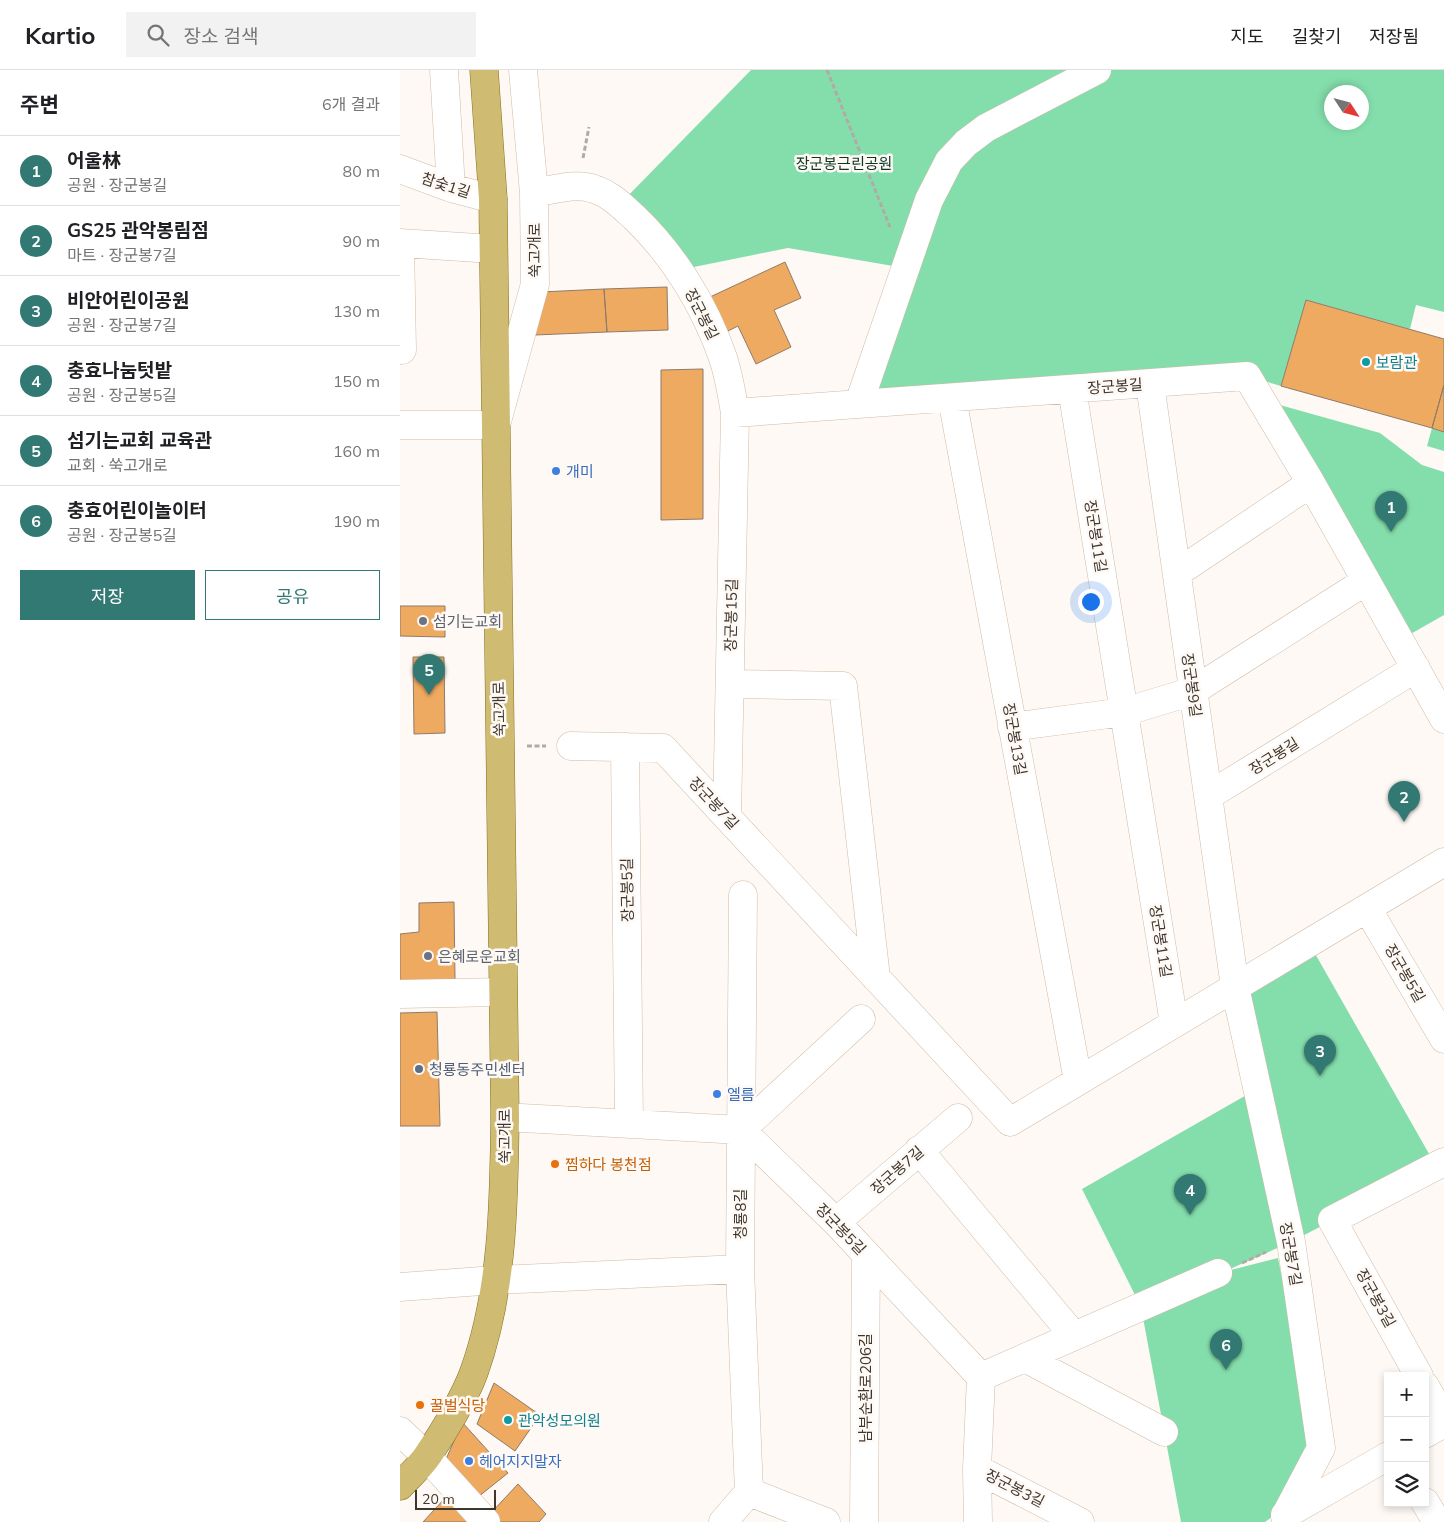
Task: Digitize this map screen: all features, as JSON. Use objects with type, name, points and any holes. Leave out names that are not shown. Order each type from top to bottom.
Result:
[{"type":"main road","name":"쑥고개로","points":[[400,1486],[427,1457],[473,1374],[487,1330],[495,1280],[504,1198],[505,1117],[493,199],[484,70]]},
{"type":"street","points":[[444,70],[451,188]]},
{"type":"street","name":"쑥고개로","points":[[496,425],[535,284],[534,193],[523,70]]},
{"type":"street","points":[[859,403],[929,200],[943,172],[957,152],[986,128],[1097,70]]},
{"type":"street","name":"참숯1길","points":[[400,169],[451,188],[493,199]]},
{"type":"street","name":"장군봉길","points":[[534,193],[578,186],[594,189],[620,204],[641,224],[678,270],[695,296],[723,358],[735,413],[1247,376],[1311,483],[1444,718]]},
{"type":"street","points":[[402,350],[400,243],[493,249]]},
{"type":"street","name":"장군봉9길","points":[[1150,384],[1235,987]]},
{"type":"street","name":"장군봉11길","points":[[1072,389],[1174,1023]]},
{"type":"street","name":"장군봉13길","points":[[952,398],[1078,1081]]},
{"type":"street","name":"장군봉15길","points":[[727,817],[735,413]]},
{"type":"street","points":[[400,425],[496,425]]},
{"type":"street","points":[[1176,573],[1311,483]]},
{"type":"street","points":[[1012,727],[1124,712],[1193,691],[1366,581]]},
{"type":"street","name":"장군봉길","points":[[1208,796],[1416,668]]},
{"type":"street","points":[[730,684],[843,686],[876,978]]},
{"type":"street","name":"장군봉7길","points":[[571,746],[662,748],[1010,1122],[1444,862]]},
{"type":"street","name":"장군봉5길","points":[[625,747],[629,1124]]},
{"type":"street","name":"청룡8길","points":[[743,895],[740,1269],[749,1492]]},
{"type":"street","name":"장군봉5길","points":[[1367,908],[1444,1039]]},
{"type":"street","name":"장군봉7길","points":[[1235,987],[1291,1242],[1321,1448],[1280,1519]]},
{"type":"street","points":[[400,994],[503,992]]},
{"type":"street","points":[[505,1117],[741,1130],[861,1019]]},
{"type":"street","name":"장군봉7길","points":[[836,1222],[958,1118]]},
{"type":"street","name":"장군봉5길","points":[[741,1130],[836,1222],[981,1377]]},
{"type":"street","points":[[919,1150],[1074,1336]]},
{"type":"street","name":"장군봉3길","points":[[1418,1372],[1332,1220],[1441,1170]]},
{"type":"street","name":"남부순환로206길","points":[[864,1522],[866,1255]]},
{"type":"street","points":[[400,1287],[495,1280],[740,1269]]},
{"type":"street","points":[[978,1522],[977,1469],[981,1377],[1218,1273]]},
{"type":"street","points":[[1025,1358],[1164,1432]]},
{"type":"street","points":[[1429,1393],[1444,1419]]},
{"type":"street","points":[[1429,1432],[1444,1424]]},
{"type":"street","points":[[400,1431],[427,1457],[486,1522]]},
{"type":"street","points":[[1280,1519],[1384,1458]]},
{"type":"street","name":"장군봉3길","points":[[977,1469],[1080,1522]]},
{"type":"street","points":[[723,1522],[749,1492],[826,1522]]},
{"type":"street","points":[[1428,1507],[1437,1522]]},
{"type":"path","points":[[827,70],[906,268]]},
{"type":"path","points":[[578,186],[589,127]]},
{"type":"path","points":[[499,745],[571,746]]},
{"type":"green space","name":"장군봉근린공원","points":[[751,70],[1444,70],[1444,312],[1416,305],[1410,329],[1306,300],[1281,386],[1247,376],[859,403],[905,268],[788,248],[679,270],[620,204]]},
{"type":"green space","points":[[1262,400],[1380,433],[1422,465],[1444,472],[1444,615],[1400,640]]},
{"type":"green space","points":[[1432,428],[1444,432],[1444,451],[1427,446]]},
{"type":"green space","points":[[1309,943],[1436,1166],[1291,1242],[1223,1272],[1278,1258],[1315,1444],[1280,1511],[1265,1522],[1181,1522],[1141,1307],[1082,1189],[1257,1089],[1235,987]]},
{"type":"building","points":[[785,262],[801,298],[774,310],[791,347],[756,364],[738,326],[726,332],[710,297]]},
{"type":"building","points":[[667,287],[668,330],[607,332],[604,289]]},
{"type":"building","points":[[604,289],[607,332],[535,335],[541,292]]},
{"type":"building","name":"보람관","points":[[1306,300],[1444,339],[1444,385],[1432,428],[1281,386]]},
{"type":"building","points":[[703,369],[703,519],[661,520],[661,370]]},
{"type":"building","points":[[1444,385],[1444,432],[1432,428]]},
{"type":"building","name":"섬기는교회","points":[[400,606],[445,606],[445,637],[400,636]]},
{"type":"building","points":[[413,657],[444,657],[445,733],[414,734]]},
{"type":"building","name":"은혜로운교회","points":[[454,902],[455,979],[400,982],[400,934],[419,932],[419,903]]},
{"type":"building","name":"청룡동주민센터","points":[[437,1012],[440,1126],[400,1126],[400,1013]]},
{"type":"building","name":"관악성모의원","points":[[494,1383],[540,1415],[515,1451],[477,1424]]},
{"type":"building","points":[[462,1422],[508,1473],[478,1497],[444,1464]]},
{"type":"building","points":[[518,1484],[546,1514],[539,1522],[498,1522],[490,1514]]},
{"type":"building","points":[[446,1497],[468,1522],[423,1522]]},
{"type":"place","name":"보람관","points":[[1366,362]]},
{"type":"place","name":"개미","points":[[556,471]]},
{"type":"place","name":"어울林","points":[[1391,532]]},
{"type":"place","name":"섬기는교회","points":[[423,621]]},
{"type":"place","name":"섬기는교회 교육관","points":[[429,695]]},
{"type":"place","name":"GS25 관악봉림점","points":[[1404,822]]},
{"type":"place","name":"은혜로운교회","points":[[428,956]]},
{"type":"place","name":"청룡동주민센터","points":[[419,1069]]},
{"type":"place","name":"비안어린이공원","points":[[1320,1076]]},
{"type":"place","name":"엘름","points":[[717,1094]]},
{"type":"place","name":"찜하다 봉천점","points":[[555,1164]]},
{"type":"place","name":"충효나눔텃밭","points":[[1190,1215]]},
{"type":"place","name":"충효어린이놀이터","points":[[1226,1370]]},
{"type":"place","name":"꿀벌식당","points":[[420,1405]]},
{"type":"place","name":"관악성모의원","points":[[508,1420]]},
{"type":"place","name":"헤어지지말자","points":[[469,1461]]}]
